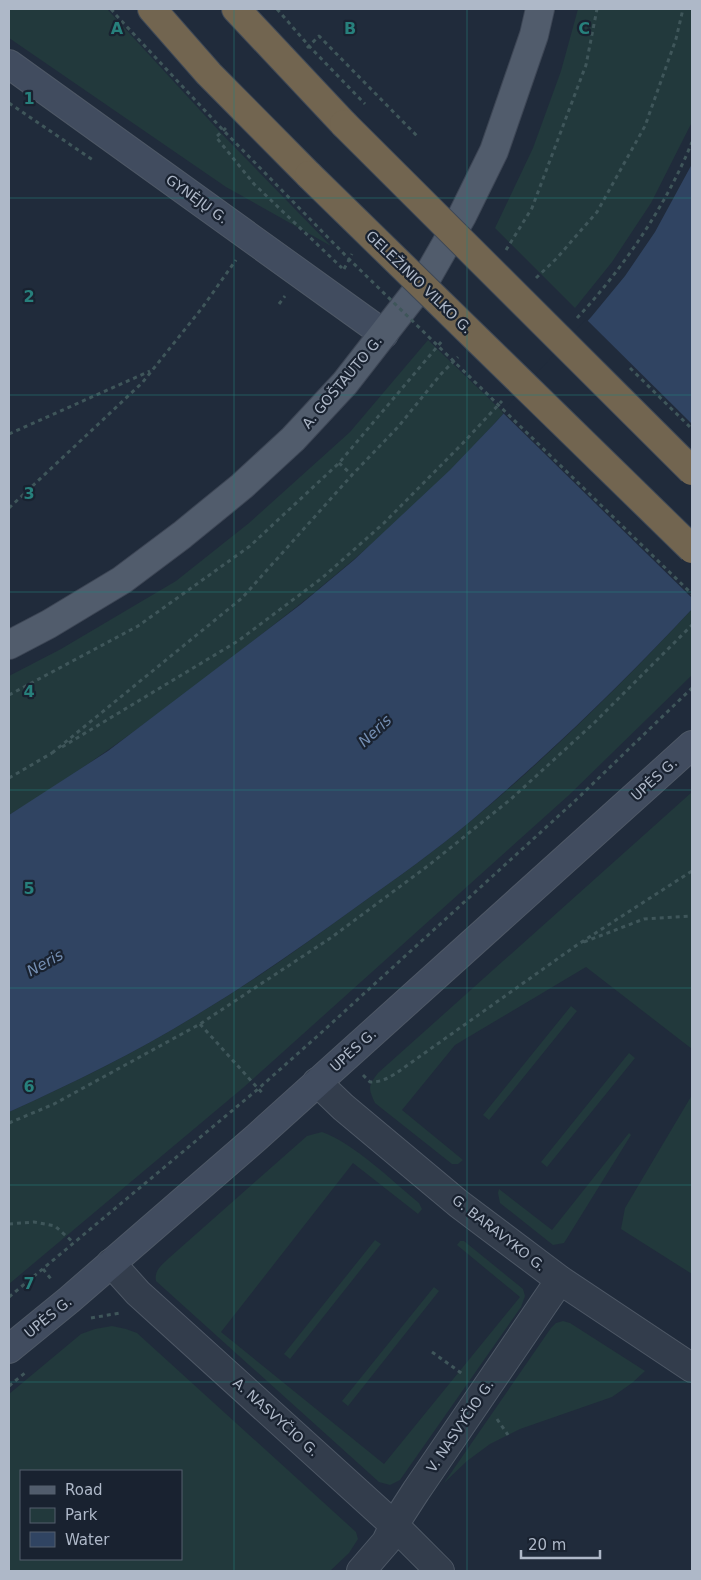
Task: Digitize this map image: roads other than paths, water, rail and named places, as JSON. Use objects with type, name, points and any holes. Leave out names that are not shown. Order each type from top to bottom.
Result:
[{"type":"highway","name":"GELEŽINIO VILKO G.","points":[[152,9],[245,111],[692,549]]},
{"type":"highway","points":[[236,9],[344,124],[692,471]]},
{"type":"main road","name":"A. GOŠTAUTO G.","points":[[9,645],[49,624],[122,580],[182,535],[242,486],[293,440],[345,383],[426,279],[462,216],[494,151],[534,35],[540,9]]},
{"type":"street","name":"GYNĖJŲ G.","points":[[9,64],[384,334]]},
{"type":"street","name":"UPĖS G.","points":[[9,1349],[257,1137],[692,745]]},
{"type":"street","name":"G. BARAVYKO G.","points":[[318,1082],[343,1107],[459,1204],[560,1280],[692,1368]]},
{"type":"street","name":"A. NASVYČIO G.","points":[[111,1263],[138,1292],[394,1525],[440,1571]]},
{"type":"street","name":"V. NASVYČIO G.","points":[[360,1571],[386,1542],[394,1525],[416,1491],[560,1280]]},
{"type":"water","name":"Neris","points":[[692,164],[692,609],[612,691],[529,770],[472,820],[402,874],[282,960],[180,1025],[108,1065],[9,1112],[9,815],[108,751],[300,605],[354,560],[450,470],[592,316],[625,276],[655,232]]}]
